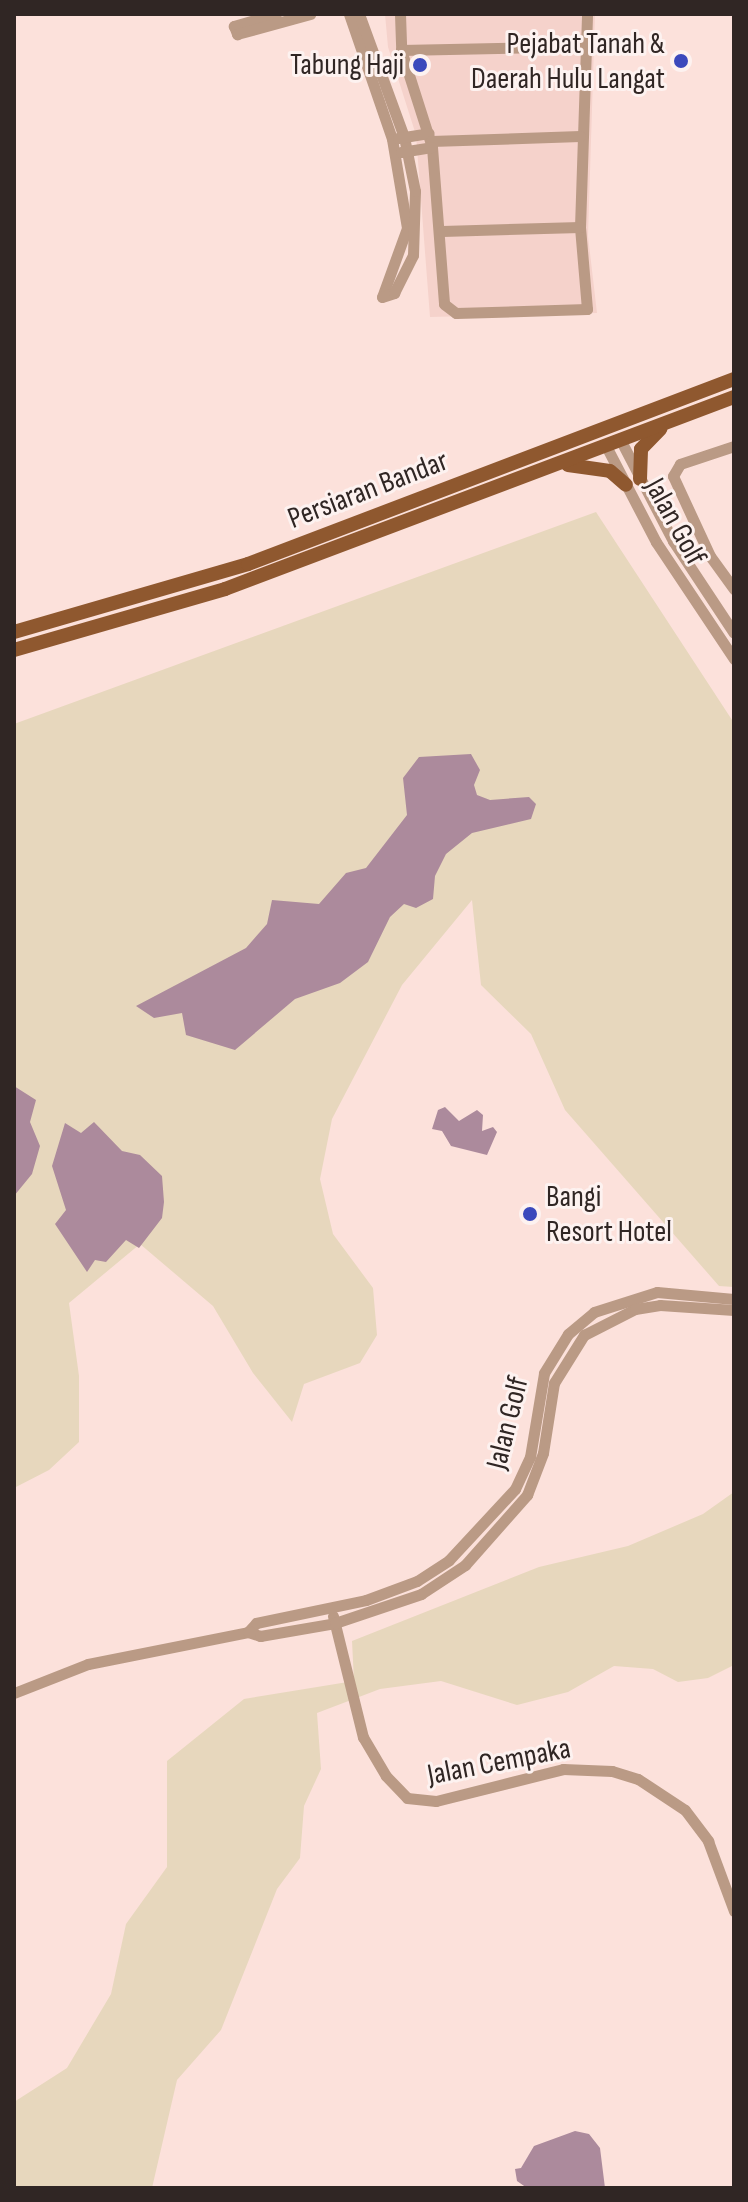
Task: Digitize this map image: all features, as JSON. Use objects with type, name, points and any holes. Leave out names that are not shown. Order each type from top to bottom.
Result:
[{"type":"main road","name":"Persiaran Bandar","points":[[14,632],[248,564],[734,379]]},
{"type":"main road","points":[[509,464],[545,459],[613,441],[714,386]]},
{"type":"main road","name":"Persiaran Bandar","points":[[14,650],[225,589],[734,397]]},
{"type":"main road","points":[[554,465],[603,469],[633,482],[641,449],[670,422]]},
{"type":"street","points":[[276,14],[234,26],[237,34],[310,14]]},
{"type":"street","points":[[349,14],[398,138]]},
{"type":"street","points":[[359,14],[398,138],[402,152],[416,213],[414,245],[394,293],[382,297],[407,228],[402,152]]},
{"type":"street","points":[[400,14],[401,50],[431,140],[442,231],[444,304],[456,313],[587,309],[580,227],[580,136],[587,14]]},
{"type":"street","points":[[401,50],[585,46]]},
{"type":"street","points":[[398,138],[580,136]]},
{"type":"street","points":[[402,152],[431,140]]},
{"type":"street","points":[[442,231],[580,227]]},
{"type":"street","name":"Jalan Golf","points":[[613,441],[694,604],[734,659]]},
{"type":"street","points":[[734,446],[680,464],[673,476],[676,492],[734,589]]},
{"type":"street","name":"Jalan Golf","points":[[633,482],[734,633]]},
{"type":"street","points":[[694,604],[706,594]]},
{"type":"street","name":"Jalan Golf","points":[[248,1632],[256,1623],[331,1608],[417,1581],[449,1560],[515,1489],[530,1457],[544,1373],[577,1325],[604,1307],[657,1292],[734,1299]]},
{"type":"street","name":"Jalan Golf","points":[[14,1693],[88,1664],[248,1632],[260,1636],[335,1623],[421,1594],[465,1565],[527,1495],[543,1453],[554,1383],[584,1335],[601,1322],[635,1309],[660,1305],[734,1310]]},
{"type":"street","points":[[417,1581],[421,1594]]},
{"type":"street","name":"Jalan Cempaka","points":[[331,1608],[363,1737],[386,1776],[407,1798],[436,1801],[563,1769],[612,1771],[638,1779],[685,1810],[708,1841],[734,1911]]},
{"type":"shaded area","points":[[385,14],[595,14],[588,236],[597,313],[430,317],[416,135],[388,47]]},
{"type":"shaded area","points":[[596,512],[734,723],[734,1287],[719,1286],[565,1110],[531,1034],[481,985],[472,900],[402,985],[332,1119],[320,1179],[333,1234],[373,1288],[377,1335],[360,1363],[304,1384],[292,1422],[253,1373],[213,1306],[140,1244],[69,1303],[79,1376],[79,1442],[49,1470],[14,1488],[14,724]]},
{"type":"shaded area","points":[[471,754],[480,770],[474,785],[477,795],[490,800],[529,797],[536,804],[531,819],[472,833],[446,854],[435,876],[433,899],[416,908],[404,904],[390,917],[368,962],[340,983],[295,999],[235,1050],[186,1035],[182,1013],[154,1018],[136,1006],[246,948],[267,924],[272,900],[319,904],[346,873],[366,868],[407,815],[403,778],[419,757]]},
{"type":"shaded area","points":[[14,1086],[36,1100],[30,1122],[40,1146],[32,1174],[14,1196]]},
{"type":"shaded area","points":[[445,1107],[459,1121],[477,1110],[483,1115],[482,1131],[493,1127],[497,1132],[487,1155],[451,1146],[442,1131],[432,1129],[438,1110]]},
{"type":"shaded area","points":[[94,1122],[122,1151],[140,1155],[162,1176],[164,1202],[162,1218],[139,1248],[126,1240],[106,1262],[95,1260],[87,1272],[55,1224],[66,1210],[52,1166],[65,1123],[81,1133]]},
{"type":"shaded area","points":[[734,1492],[734,1665],[708,1678],[678,1682],[653,1669],[614,1666],[568,1692],[517,1705],[441,1681],[380,1689],[317,1713],[321,1769],[304,1806],[300,1858],[277,1889],[221,2030],[177,2080],[152,2188],[14,2188],[14,2102],[67,2068],[111,1994],[126,1924],[167,1867],[167,1761],[244,1699],[354,1681],[352,1641],[539,1567],[628,1546],[703,1514]]},
{"type":"shaded area","points":[[575,2131],[589,2134],[600,2148],[605,2188],[527,2188],[517,2181],[515,2169],[521,2168],[534,2146]]},
{"type":"place","name":"Pejabat Tanah & Daerah Hulu Langat","points":[[681,61]]},
{"type":"place","name":"Tabung Haji","points":[[420,65]]},
{"type":"place","name":"Bangi Resort Hotel","points":[[530,1214]]}]
